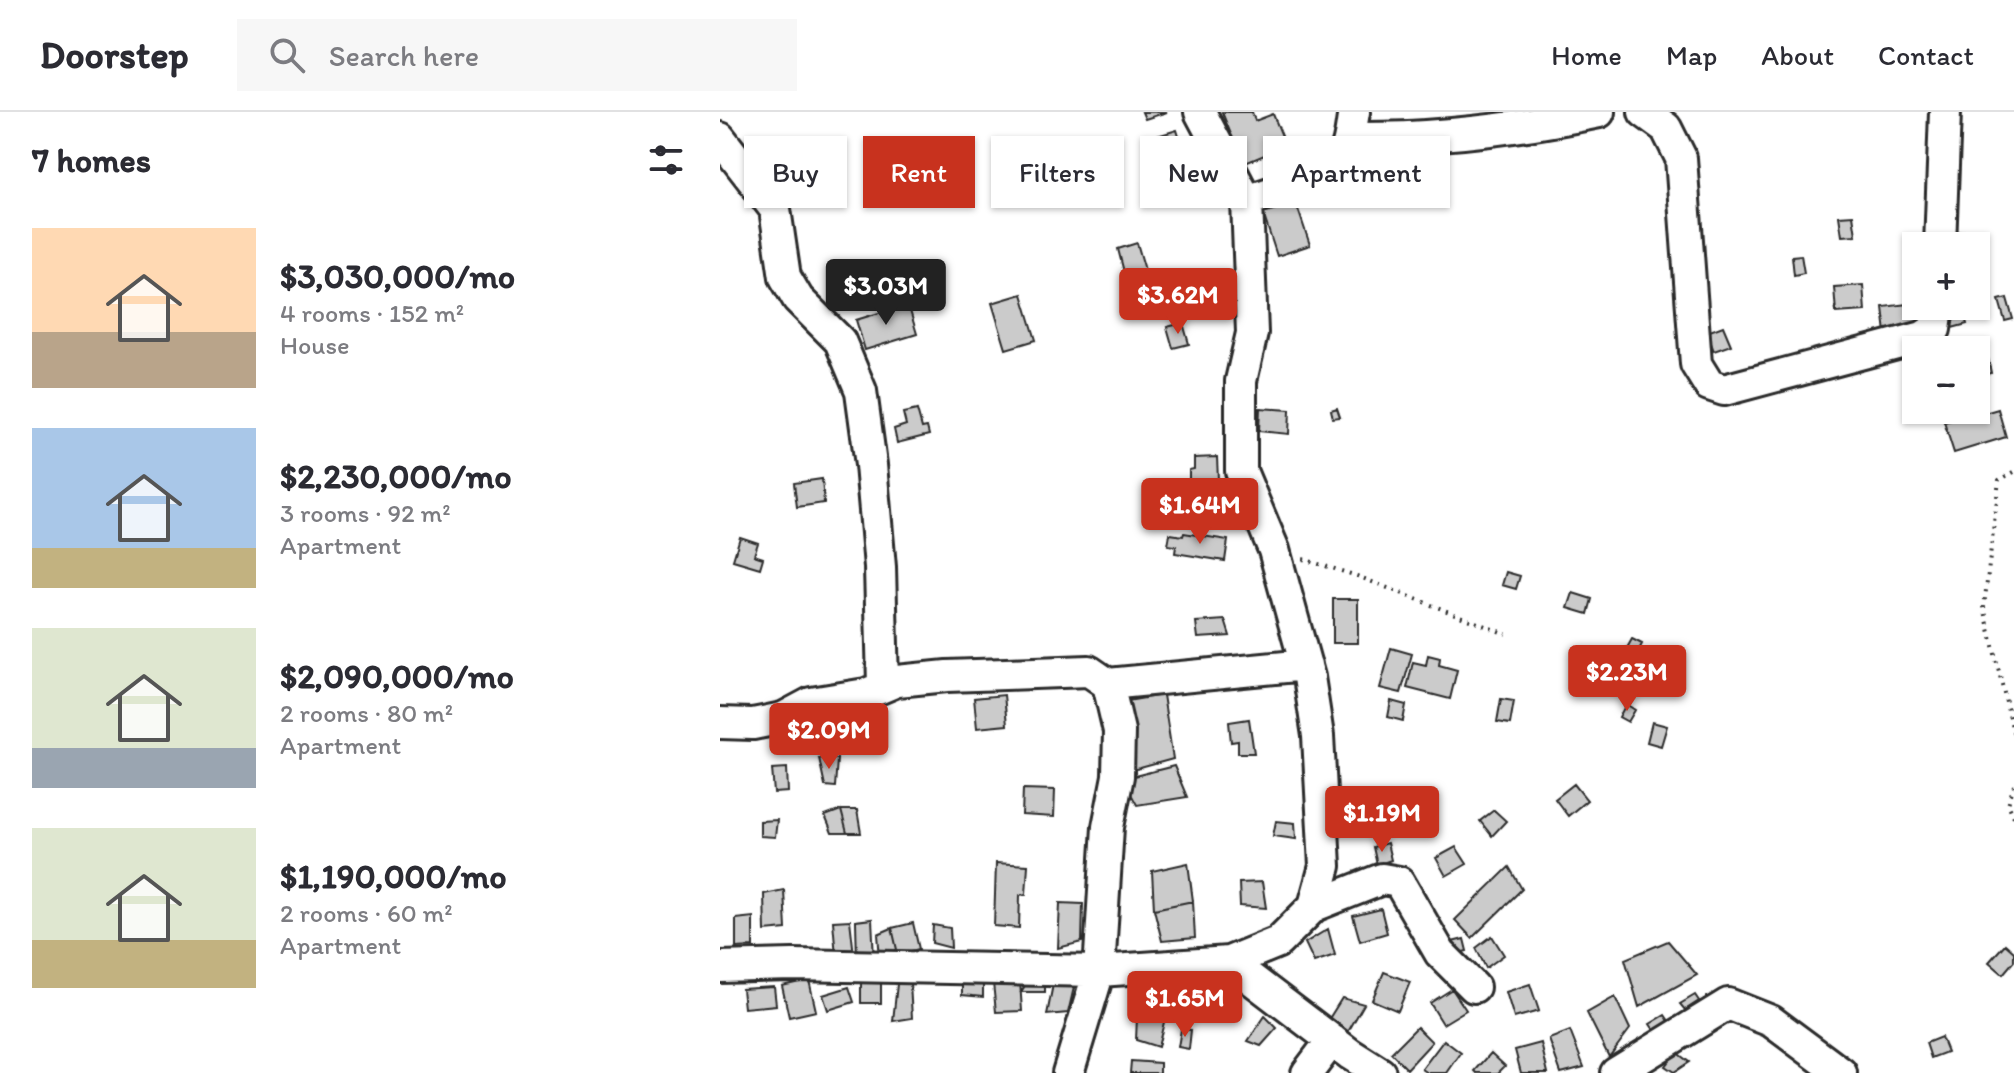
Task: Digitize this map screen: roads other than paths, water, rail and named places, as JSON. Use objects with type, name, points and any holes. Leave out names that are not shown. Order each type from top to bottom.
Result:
[{"type":"street","points":[[1200,112],[1213,136]]},
{"type":"street","points":[[1314,906],[1325,866],[1318,736],[1306,665],[1274,550],[1241,471],[1241,381],[1252,333],[1247,201],[1330,169],[1343,157],[1352,125],[1399,138],[1533,126],[1599,112]]},
{"type":"street","points":[[1644,112],[1666,128],[1681,158],[1696,364],[1709,385],[1724,390],[1923,337],[1935,329],[1936,320]]},
{"type":"street","points":[[1941,232],[1945,112]]},
{"type":"street","points":[[720,138],[775,209],[785,277],[798,299],[840,341],[861,391],[880,567],[883,685]]},
{"type":"street","points":[[720,723],[753,724],[783,718],[811,703],[866,694],[883,685],[947,676],[1089,671],[1108,684],[1306,665]]},
{"type":"street","points":[[1068,1073],[1099,971],[1108,827],[1118,776],[1119,731],[1108,684]]},
{"type":"street","points":[[720,967],[793,965],[1099,971],[1229,962],[1278,942],[1314,906],[1382,879],[1399,882],[1440,953],[1474,987]]},
{"type":"street","points":[[1229,962],[1380,1073]]},
{"type":"street","points":[[1616,1073],[1728,1004],[1771,1021],[1841,1073]]},
{"type":"street","points":[[1307,1073],[1332,1040]]}]
